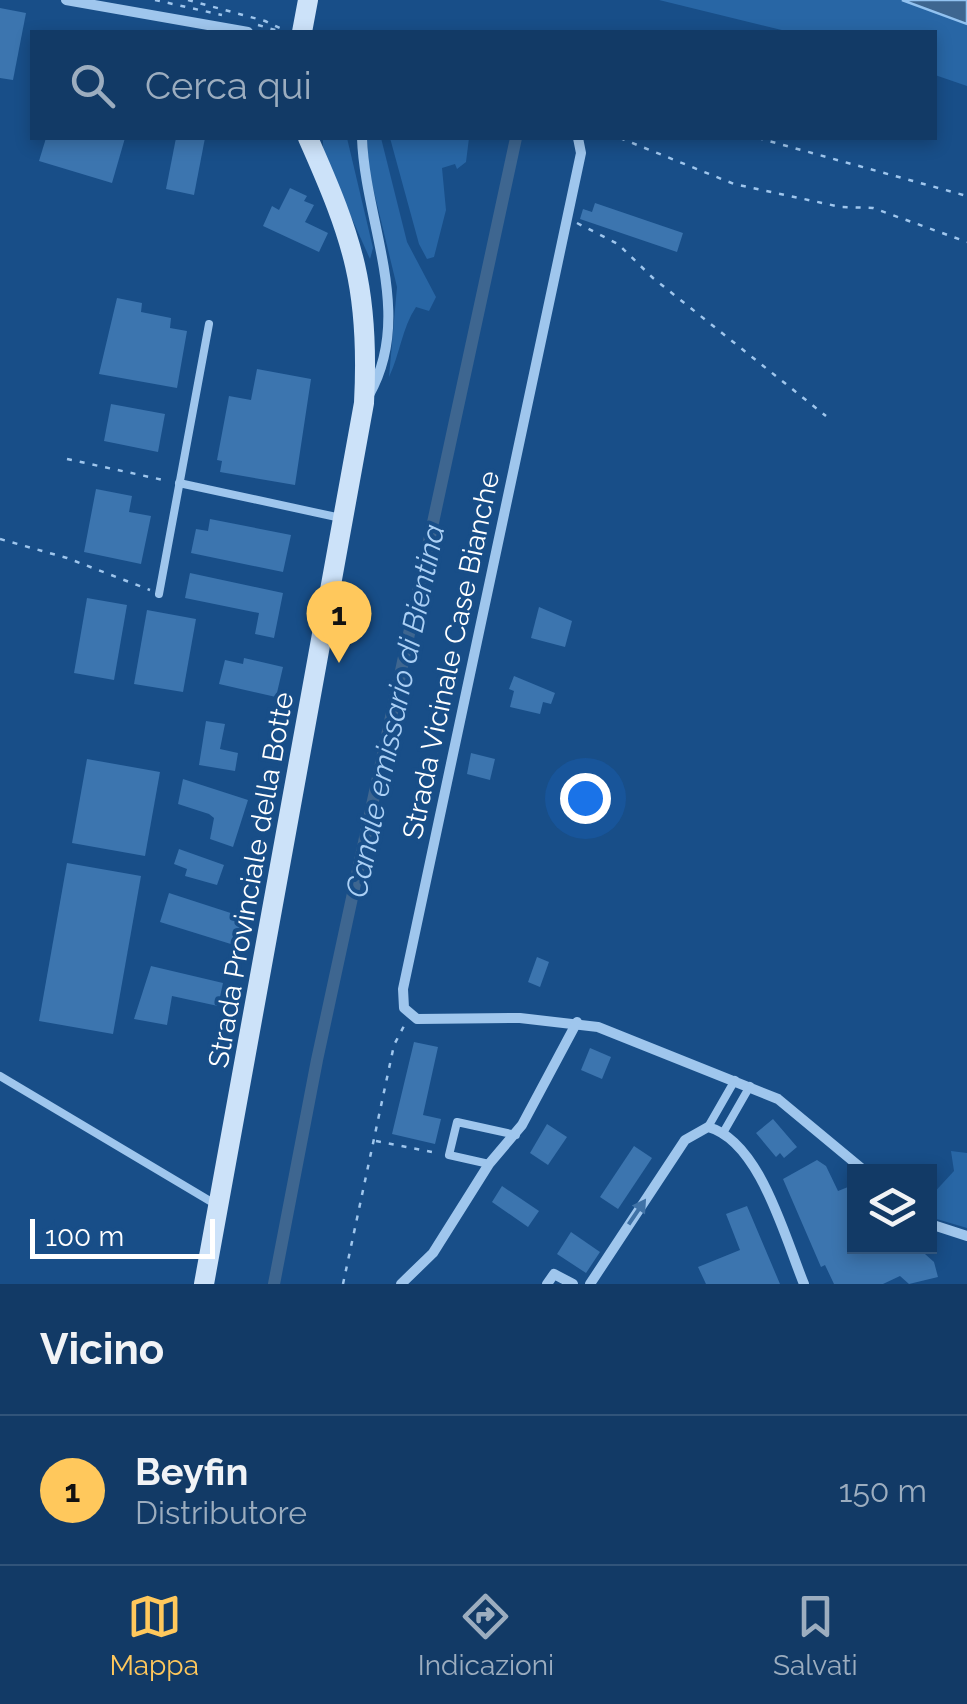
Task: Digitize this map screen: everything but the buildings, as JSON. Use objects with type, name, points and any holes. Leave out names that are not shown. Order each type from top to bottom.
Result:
[{"type":"main road","points":[[302,30],[308,0]]},
{"type":"main road","name":"Strada Provinciale della Botte","points":[[204,1284],[364,403],[360,273],[349,233],[309,140]]},
{"type":"street","points":[[66,0],[237,30]]},
{"type":"street","points":[[362,140],[365,185],[389,309],[383,364],[364,403]]},
{"type":"street","name":"Strada Vicinale Case Bianche","points":[[410,1016],[403,990],[568,216],[581,153],[578,140]]},
{"type":"street","points":[[410,1016],[578,1022],[736,1080],[789,1105],[857,1164]]},
{"type":"street","points":[[401,1284],[433,1253],[489,1164],[516,1135],[578,1022]]},
{"type":"street","points":[[590,1284],[686,1140],[708,1127],[723,1133],[756,1170],[804,1284]]},
{"type":"street","points":[[937,1226],[967,1236]]},
{"type":"street","points":[[547,1284],[554,1274],[572,1284]]},
{"type":"lane","points":[[158,594],[209,324]]},
{"type":"lane","points":[[179,484],[346,518]]},
{"type":"lane","points":[[0,1076],[218,1206]]},
{"type":"lane","points":[[708,1127],[736,1080]]},
{"type":"lane","points":[[723,1133],[750,1086]]},
{"type":"lane","points":[[489,1164],[449,1156],[456,1122],[516,1135]]},
{"type":"path","points":[[188,0],[284,30]]},
{"type":"path","points":[[625,140],[734,184],[841,208],[873,208],[967,242]]},
{"type":"path","points":[[765,140],[967,196]]},
{"type":"path","points":[[568,216],[618,244],[654,278],[826,416]]},
{"type":"path","points":[[67,459],[179,484]]},
{"type":"path","points":[[0,539],[67,558],[158,594]]},
{"type":"path","points":[[344,1284],[394,1045],[410,1016]]},
{"type":"path","points":[[375,1141],[449,1156]]},
{"type":"shaded area","points":[[659,0],[902,0],[967,24],[967,86],[937,76],[937,30],[782,30]]},
{"type":"shaded area","points":[[902,0],[967,0],[967,24]]},
{"type":"shaded area","points":[[323,140],[347,140],[373,248],[370,259],[323,154]]},
{"type":"shaded area","points":[[367,140],[382,140],[407,242],[436,297],[429,311],[416,307],[389,377],[397,287],[369,171]]},
{"type":"shaded area","points":[[391,140],[469,140],[466,162],[457,169],[455,164],[442,168],[446,210],[434,257],[427,259],[419,244]]},
{"type":"shaded area","points":[[951,1151],[967,1153],[967,1228],[937,1219],[937,1189],[954,1171]]},
{"type":"waterway","name":"Canale emissario di Bientina","points":[[274,1284],[317,1060],[516,140]]},
{"type":"place","name":"Beyfin","points":[[339,663]]}]
